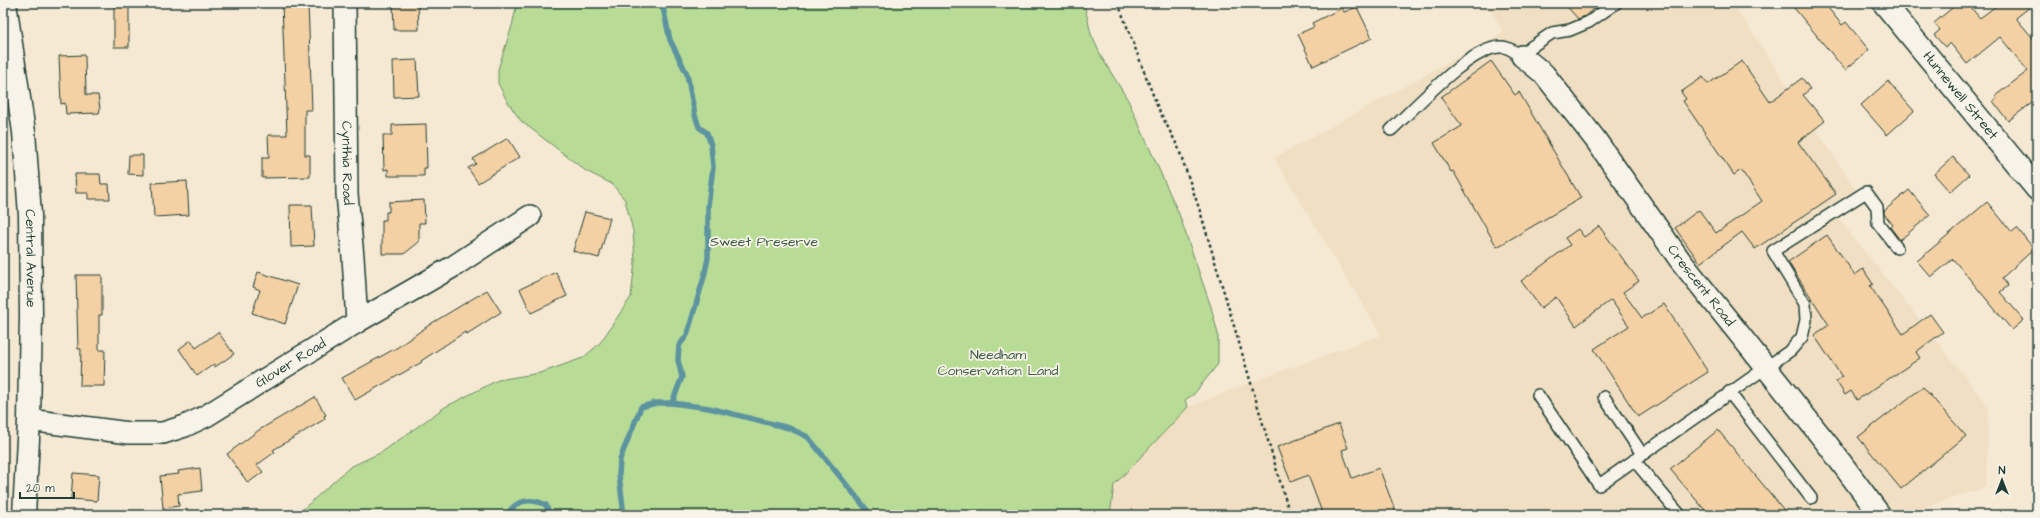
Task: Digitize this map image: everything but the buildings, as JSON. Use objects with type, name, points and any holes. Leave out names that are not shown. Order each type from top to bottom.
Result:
[{"type":"main road","name":"Central Avenue","points":[[5,3],[24,132],[29,190],[31,315],[29,420],[24,515]]},
{"type":"main road","name":"Hunnewell Street","points":[[1884,3],[2037,189]]},
{"type":"street","name":"Cynthia Road","points":[[346,3],[347,194],[354,257],[357,322]]},
{"type":"street","name":"Crescent Road","points":[[1522,56],[1544,74],[1595,139],[1680,260],[1828,445],[1880,515]]},
{"type":"street","name":"Glover Road","points":[[29,420],[129,432],[163,432],[185,426],[206,416],[357,322],[454,266],[530,216]]},
{"type":"lane","points":[[1391,130],[1448,75],[1476,56],[1490,49],[1504,47],[1522,56],[1531,47],[1552,34],[1570,30],[1589,22],[1616,3]]},
{"type":"lane","points":[[1538,395],[1599,485],[1795,345],[1802,337],[1806,320],[1805,304],[1773,251],[1866,192],[1877,207],[1878,223],[1897,248]]},
{"type":"lane","points":[[1730,392],[1811,498]]},
{"type":"lane","points":[[1604,397],[1638,457],[1680,515]]},
{"type":"path","points":[[1118,3],[1158,108],[1178,147],[1200,211],[1290,515]]},
{"type":"shaded area","points":[[1486,3],[1733,3],[1858,193],[1832,210],[1989,407],[1986,487],[1901,515],[1110,515],[1114,485],[1188,407],[1246,384],[1381,335],[1274,158],[1503,32]]},
{"type":"green space","points":[[517,3],[1084,3],[1091,34],[1102,58],[1128,100],[1179,214],[1211,307],[1218,334],[1218,364],[1194,394],[1185,400],[1188,407],[1114,485],[1110,515],[292,515],[302,510],[350,467],[382,452],[445,407],[498,380],[540,373],[583,358],[600,343],[631,297],[635,261],[633,231],[625,200],[612,184],[586,171],[521,121],[507,101],[498,83],[498,69],[512,26]]},
{"type":"waterway","points":[[662,3],[670,40],[687,74],[695,115],[699,127],[707,133],[711,145],[713,167],[708,206],[708,258],[687,335],[679,346],[678,360],[682,377],[672,403]]},
{"type":"waterway","points":[[624,515],[619,475],[620,459],[641,407],[656,403],[672,403],[709,408],[789,428],[808,437],[871,515]]},
{"type":"waterway","points":[[507,515],[515,506],[524,501],[535,501],[546,505],[550,515]]},
{"type":"park label","name":"Sweet Preserve","points":[[764,242]]},
{"type":"park label","name":"Needham Conservation Land","points":[[998,364]]}]
